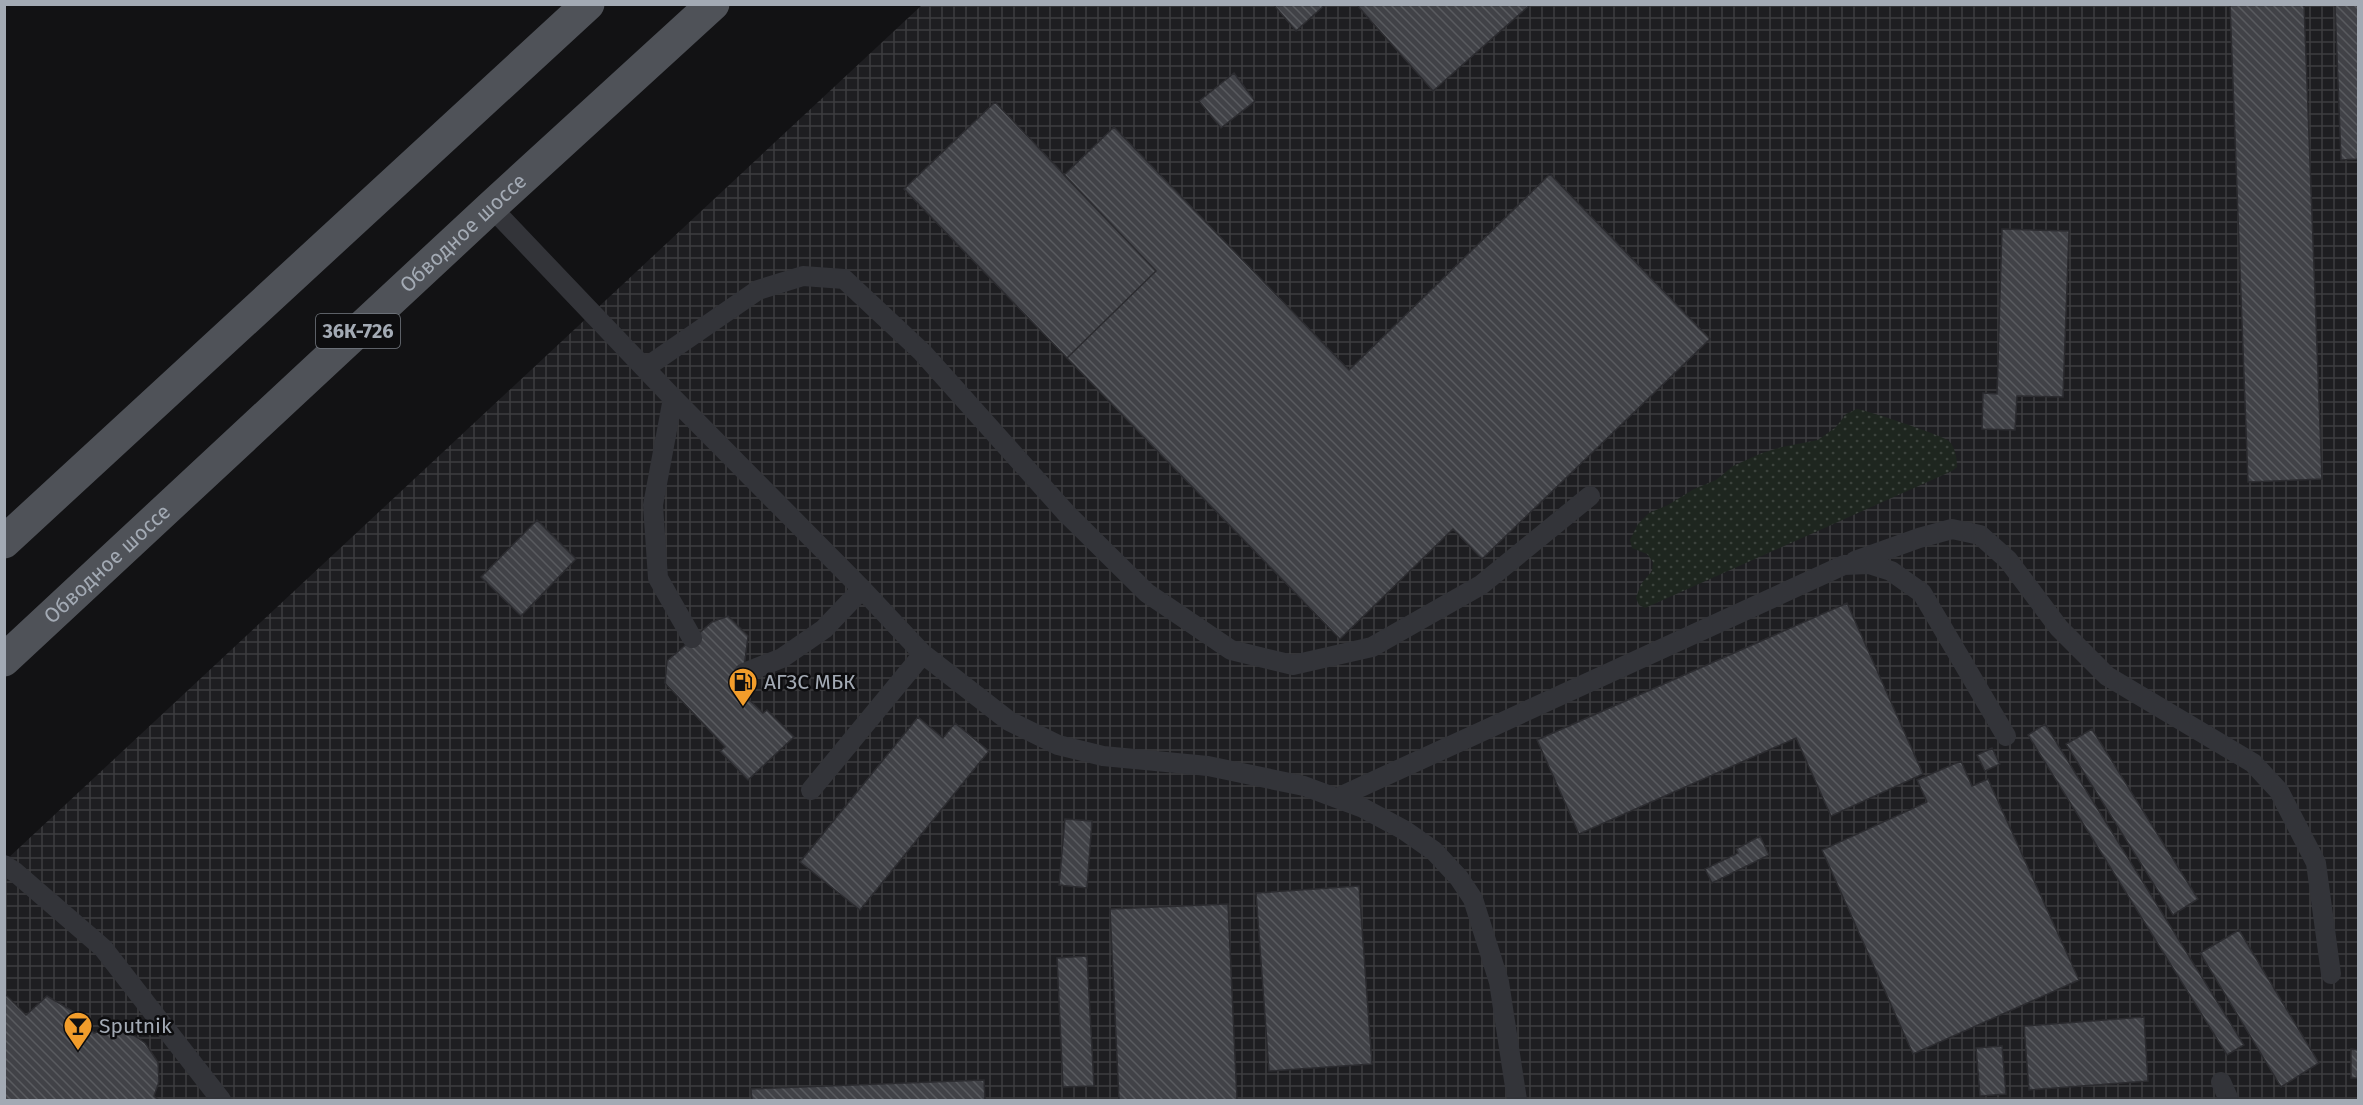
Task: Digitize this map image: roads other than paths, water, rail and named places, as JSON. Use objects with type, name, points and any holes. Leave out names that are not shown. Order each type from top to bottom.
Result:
[{"type":"main road","points":[[4,542],[588,4]]},
{"type":"main road","name":"Обводное шоссе","points":[[4,660],[713,4]]},
{"type":"lane","points":[[491,207],[673,398],[923,654],[1009,721],[1058,745],[1103,756],[1208,766],[1304,786],[1363,808],[1404,830],[1434,851],[1459,878],[1473,899],[1498,982],[1517,1101]]},
{"type":"lane","points":[[645,368],[758,290],[803,276],[844,279],[921,352],[1067,514],[1147,593],[1231,650],[1293,665],[1372,647],[1471,591],[1590,496]]},
{"type":"lane","points":[[673,398],[652,505],[657,578],[692,638]]},
{"type":"lane","points":[[1337,798],[1844,565],[1919,538],[1952,529],[1980,535],[2008,560],[2059,628],[2107,676],[2253,763],[2279,790],[2316,863],[2331,974]]},
{"type":"lane","points":[[1844,565],[1869,564],[1891,571],[1922,593],[2006,736]]},
{"type":"lane","points":[[744,673],[782,658],[824,629],[862,589]]},
{"type":"lane","points":[[811,790],[923,654]]},
{"type":"lane","points":[[4,865],[103,948],[221,1101]]},
{"type":"lane","points":[[2221,1082],[2229,1101]]},
{"type":"place","name":"АГЗС МБК","points":[[743,708]]},
{"type":"place","name":"Sputnik","points":[[78,1052]]}]
